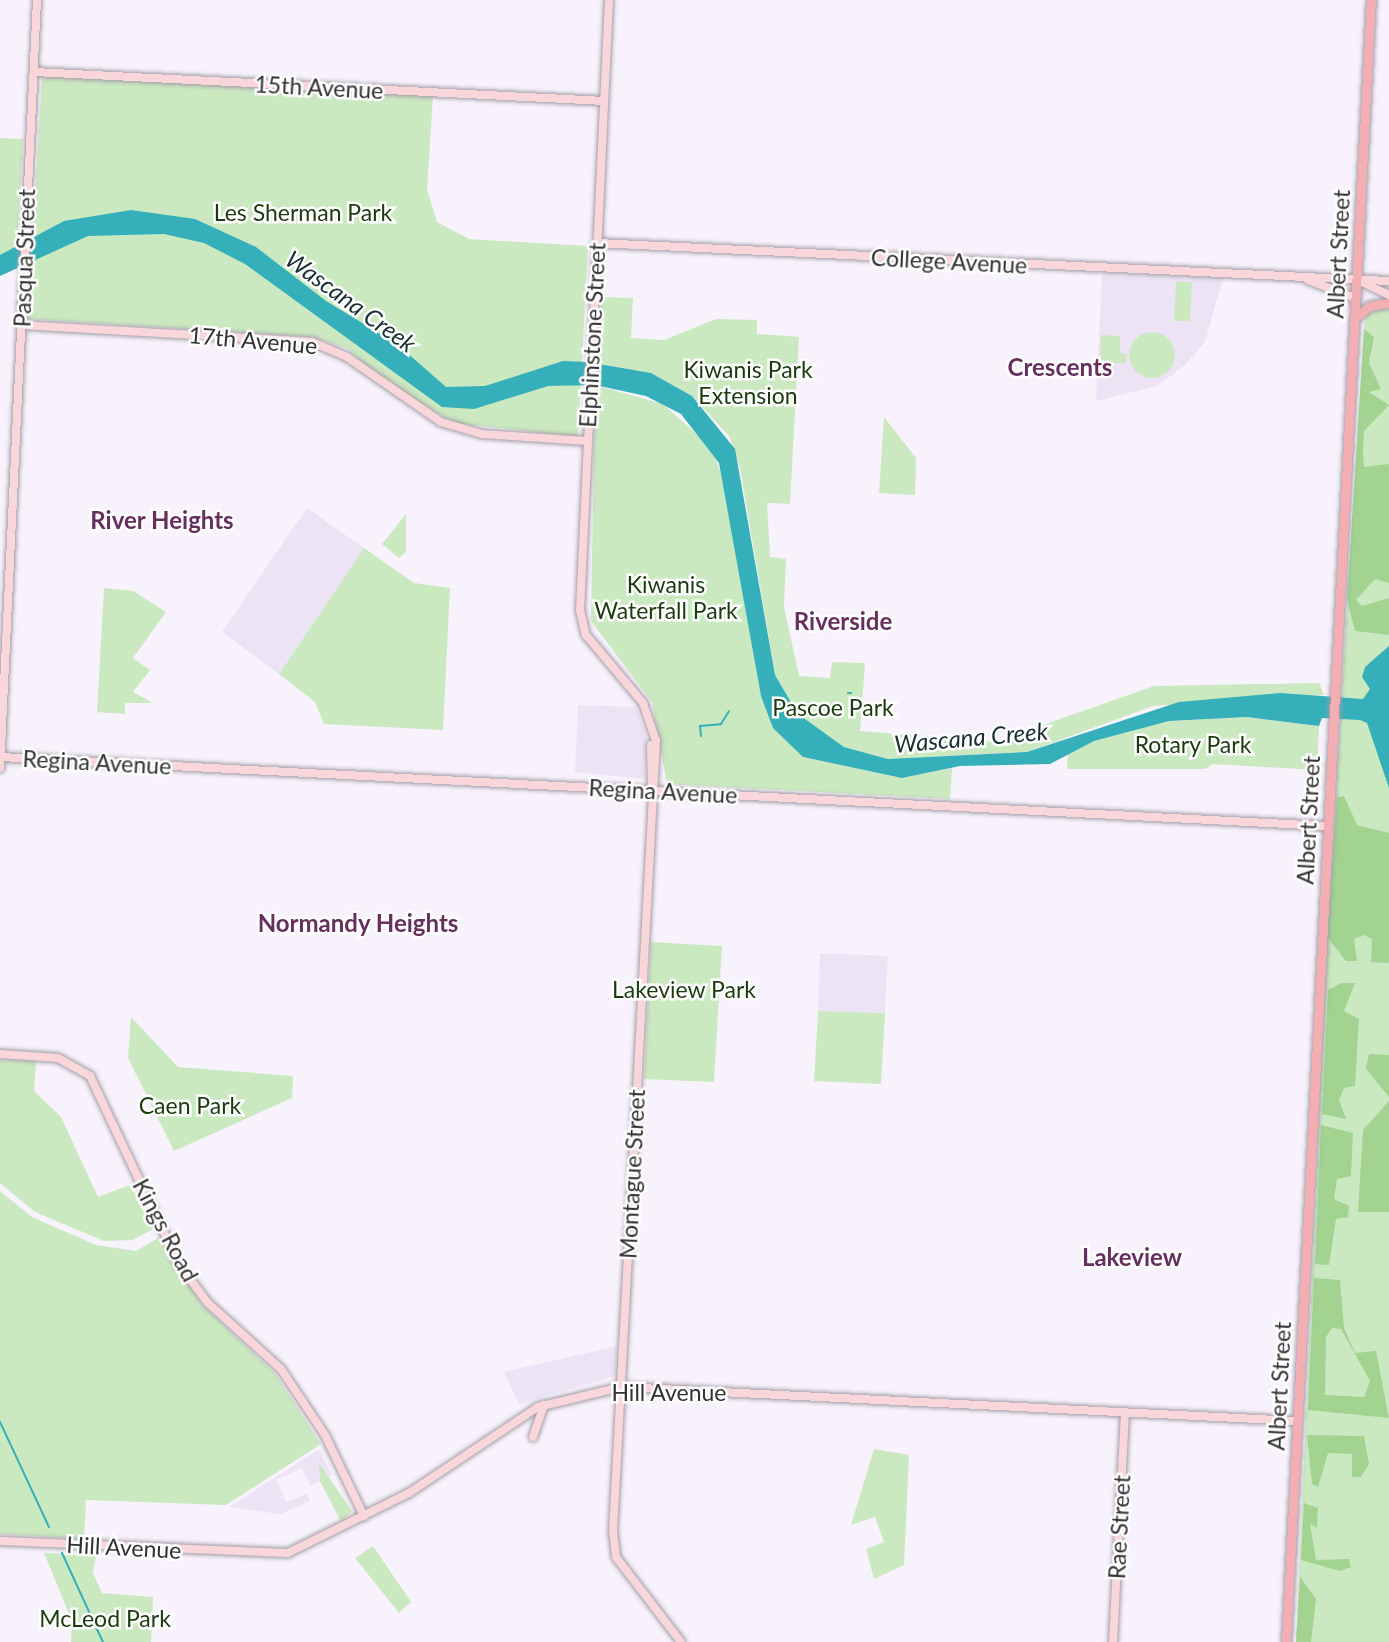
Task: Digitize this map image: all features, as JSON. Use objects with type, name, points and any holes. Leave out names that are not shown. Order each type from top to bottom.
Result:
[{"type":"main road","name":"Albert Street","points":[[1286,1642],[1326,826],[1371,0]]},
{"type":"main road","points":[[1354,319],[1369,306],[1389,303]]},
{"type":"street","name":"Pasqua Street","points":[[0,768],[37,0]]},
{"type":"street","name":"Elphinstone Street","points":[[604,663],[580,610],[609,0]]},
{"type":"street","name":"15th Avenue","points":[[34,72],[604,101]]},
{"type":"street","name":"College Avenue","points":[[597,243],[1302,279],[1389,281]]},
{"type":"street","name":"College Avenue","points":[[1302,279],[1356,298]]},
{"type":"street","name":"College Avenue","points":[[1356,279],[1389,295]]},
{"type":"street","name":"17th Avenue","points":[[21,325],[312,342],[346,357],[441,422],[482,434],[587,441]]},
{"type":"street","name":"Montague Street","points":[[604,663],[643,703],[653,735],[653,791],[621,1387],[616,1557],[681,1642]]},
{"type":"street","name":"Regina Avenue","points":[[0,757],[1326,826]]},
{"type":"street","name":"Kings Road","points":[[0,1055],[58,1058],[90,1076],[180,1266],[208,1303],[281,1369],[325,1435],[364,1516]]},
{"type":"street","name":"Hill Avenue","points":[[0,1541],[262,1555],[308,1546],[364,1516],[544,1404],[621,1387],[1296,1421]]},
{"type":"street","points":[[533,1437],[544,1404]]},
{"type":"street","name":"Rae Street","points":[[1113,1642],[1125,1412]]},
{"type":"shaded area","points":[[1102,273],[1223,278],[1205,342],[1185,365],[1157,386],[1096,401]]},
{"type":"shaded area","points":[[307,508],[364,548],[279,674],[222,632]]},
{"type":"shaded area","points":[[578,705],[636,707],[646,735],[644,779],[575,772]]},
{"type":"shaded area","points":[[820,953],[888,956],[885,1013],[818,1011]]},
{"type":"shaded area","points":[[617,1346],[615,1376],[519,1404],[504,1372]]},
{"type":"shaded area","points":[[319,1449],[332,1475],[310,1486],[302,1468],[276,1480],[286,1502],[307,1494],[310,1501],[280,1514],[229,1507]]},
{"type":"green space","name":"Les Sherman Park","points":[[42,76],[433,95],[427,190],[437,222],[469,239],[588,246],[578,437],[456,423],[391,387],[346,348],[314,337],[28,319]]},
{"type":"green space","points":[[0,138],[23,139],[17,248],[0,255]]},
{"type":"green space","points":[[1176,282],[1192,282],[1190,321],[1174,321]]},
{"type":"green space","name":"Kiwanis Park Extension","points":[[598,297],[633,298],[631,338],[664,340],[716,319],[757,320],[757,334],[799,337],[790,504],[767,503],[770,557],[786,559],[784,607],[799,676],[830,678],[832,662],[865,663],[860,731],[995,742],[1154,686],[1319,683],[1324,695],[1153,706],[1027,752],[888,759],[844,747],[798,714],[775,675],[740,468],[729,436],[692,396],[651,373],[596,363]]},
{"type":"green space","points":[[1389,307],[1389,1642],[1296,1642],[1327,937],[1364,329],[1366,314]]},
{"type":"green space","points":[[1364,329],[1374,337],[1369,363],[1381,389],[1369,392],[1389,405],[1364,431],[1363,452],[1364,467],[1389,464],[1389,583],[1375,579],[1356,600],[1362,606],[1389,598],[1389,635],[1355,631],[1347,599]]},
{"type":"green space","points":[[1152,332],[1168,339],[1175,355],[1168,371],[1152,378],[1136,371],[1129,355],[1136,339]]},
{"type":"green space","points":[[1101,335],[1120,336],[1120,353],[1126,354],[1126,363],[1114,363],[1114,375],[1100,374]]},
{"type":"green space","name":"Kiwanis Waterfall Park","points":[[595,385],[663,404],[711,447],[723,478],[761,696],[803,757],[902,778],[952,768],[950,799],[667,784],[652,702],[591,621]]},
{"type":"green space","points":[[884,417],[916,458],[915,495],[879,493]]},
{"type":"green space","points":[[406,514],[406,552],[399,558],[382,544]]},
{"type":"green space","points":[[364,548],[414,583],[450,588],[443,730],[324,724],[315,702],[279,674]]},
{"type":"green space","points":[[104,588],[133,591],[166,612],[133,658],[150,670],[133,692],[153,703],[125,703],[125,714],[97,712]]},
{"type":"green space","name":"Rotary Park","points":[[1247,717],[1319,726],[1317,770],[1213,764],[1205,769],[1067,769],[1068,754],[1094,741],[1168,721]]},
{"type":"green space","points":[[1344,796],[1357,825],[1389,833],[1389,963],[1371,962],[1372,939],[1364,935],[1354,939],[1357,961],[1346,961],[1327,937],[1337,798]]},
{"type":"green space","name":"Lakeview Park","points":[[651,942],[722,946],[714,1082],[644,1079]]},
{"type":"green space","points":[[1341,983],[1355,983],[1344,1011],[1359,1019],[1355,1086],[1344,1088],[1339,1100],[1346,1119],[1322,1114],[1328,990]]},
{"type":"green space","points":[[818,1011],[885,1013],[881,1084],[814,1081]]},
{"type":"green space","name":"Caen Park","points":[[131,1017],[178,1067],[293,1076],[292,1098],[174,1151],[128,1058]]},
{"type":"green space","points":[[1369,1054],[1389,1055],[1389,1097],[1366,1069]]},
{"type":"green space","points":[[0,1060],[36,1061],[34,1091],[61,1117],[98,1197],[130,1185],[155,1228],[133,1240],[104,1241],[35,1212],[0,1183]]},
{"type":"green space","points":[[1389,1101],[1389,1212],[1358,1212],[1363,1130]]},
{"type":"green space","points":[[1321,1125],[1353,1133],[1351,1176],[1337,1179],[1334,1199],[1349,1206],[1348,1217],[1336,1219],[1329,1265],[1315,1264]]},
{"type":"green space","points":[[0,1191],[32,1217],[96,1245],[136,1251],[160,1237],[202,1305],[275,1373],[321,1444],[226,1505],[86,1500],[84,1539],[0,1534]]},
{"type":"green space","points":[[1314,1278],[1340,1280],[1344,1328],[1355,1353],[1376,1351],[1389,1418],[1308,1410]],"holes":[[[1332,1328],[1341,1329],[1370,1381],[1364,1397],[1325,1395],[1326,1337]]]},
{"type":"green space","points":[[1307,1435],[1364,1436],[1369,1464],[1361,1477],[1352,1477],[1352,1454],[1328,1453],[1318,1487],[1312,1484]]},
{"type":"green space","points":[[874,1449],[909,1455],[904,1565],[874,1579],[866,1549],[884,1542],[875,1517],[851,1525]]},
{"type":"green space","points":[[319,1463],[352,1511],[341,1522],[320,1481]]},
{"type":"green space","points":[[1304,1503],[1318,1508],[1317,1528],[1310,1524],[1316,1560],[1349,1559],[1351,1567],[1340,1571],[1301,1560]]},
{"type":"green space","points":[[373,1546],[411,1602],[399,1613],[355,1558]]},
{"type":"green space","name":"McLeod Park","points":[[44,1553],[96,1556],[93,1573],[102,1593],[153,1597],[151,1642],[71,1642],[72,1621]]},
{"type":"green space","points":[[1300,1577],[1316,1599],[1311,1642],[1296,1642]]},
{"type":"water","points":[[131,210],[195,219],[256,247],[326,301],[397,344],[446,387],[485,386],[563,361],[588,362],[651,373],[692,396],[735,449],[775,675],[798,714],[844,747],[888,759],[1027,752],[1179,702],[1280,693],[1363,699],[1370,689],[1362,677],[1365,667],[1389,646],[1389,788],[1367,723],[1360,720],[1322,718],[1319,726],[1247,717],[1169,721],[1094,741],[1050,764],[960,766],[902,778],[803,757],[773,728],[761,696],[719,463],[681,414],[646,396],[595,385],[548,386],[474,409],[442,407],[245,264],[204,243],[164,234],[88,236],[0,276],[0,255],[64,221]]},
{"type":"waterway","points":[[701,736],[700,726],[721,724],[729,711]]},
{"type":"waterway","points":[[0,1422],[49,1527]]},
{"type":"waterway","points":[[62,1553],[103,1642]]},
{"type":"district","name":"Crescents","points":[[1060,367]]},
{"type":"district","name":"River Heights","points":[[162,520]]},
{"type":"district","name":"Riverside","points":[[843,621]]},
{"type":"district","name":"Normandy Heights","points":[[358,923]]},
{"type":"district","name":"Lakeview","points":[[1132,1257]]},
{"type":"water label","name":"Wascana Creek","points":[[351,301]]},
{"type":"water label","name":"Wascana Creek","points":[[971,737]]},
{"type":"park label","name":"Pascoe Park","points":[[833,707]]}]
